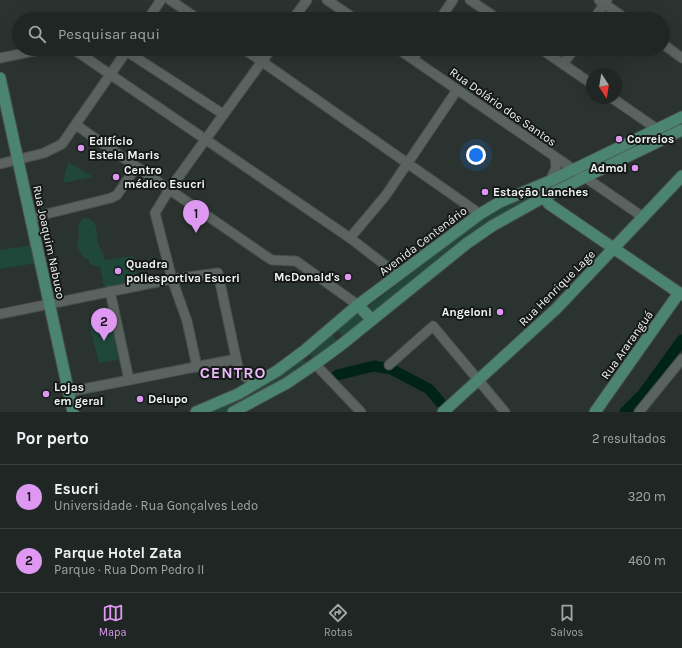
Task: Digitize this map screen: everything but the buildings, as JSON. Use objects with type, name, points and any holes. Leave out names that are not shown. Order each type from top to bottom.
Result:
[{"type":"main road","name":"Rua Joaquim Nabuco","points":[[0,78],[73,412]]},
{"type":"main road","name":"Avenida Centenário","points":[[196,412],[238,394],[262,380],[304,351],[358,306],[480,214],[500,202],[550,181],[682,117]]},
{"type":"main road","points":[[233,412],[281,386],[315,364],[466,244],[501,220],[544,201],[585,178],[682,130]]},
{"type":"main road","name":"Rua Henrique Lage","points":[[442,412],[556,309],[682,176]]},
{"type":"main road","points":[[544,201],[546,187],[550,181]]},
{"type":"main road","points":[[544,201],[681,294]]},
{"type":"main road","name":"Rua Araranguá","points":[[595,412],[681,294]]},
{"type":"main road","points":[[358,306],[372,320]]},
{"type":"main road","points":[[304,351],[315,364]]},
{"type":"street","points":[[153,12],[161,0]]},
{"type":"street","points":[[170,0],[188,12]]},
{"type":"street","points":[[298,12],[307,0]]},
{"type":"street","points":[[327,0],[345,12]]},
{"type":"street","points":[[445,12],[453,0]]},
{"type":"street","points":[[470,0],[488,12]]},
{"type":"street","points":[[598,12],[604,1],[617,12]]},
{"type":"street","points":[[670,49],[682,58]]},
{"type":"street","points":[[0,58],[12,56]]},
{"type":"street","points":[[83,56],[350,238],[398,275]]},
{"type":"street","points":[[0,164],[44,153],[57,148],[76,125],[123,56]]},
{"type":"street","points":[[136,56],[224,114]]},
{"type":"street","points":[[254,56],[480,214]]},
{"type":"street","points":[[197,367],[187,321],[172,278],[155,213],[169,190],[266,56]]},
{"type":"street","name":"Rua Dolário dos Santos","points":[[408,56],[643,217]]},
{"type":"street","points":[[551,56],[586,80]]},
{"type":"street","points":[[563,64],[569,56]]},
{"type":"street","points":[[350,238],[386,195],[458,90]]},
{"type":"street","points":[[621,104],[657,129]]},
{"type":"street","points":[[76,125],[267,257],[272,260],[296,261],[358,306]]},
{"type":"street","name":"Rua Dolário dos Santos","points":[[550,181],[556,168],[556,157]]},
{"type":"street","points":[[30,218],[111,198],[117,195],[136,167]]},
{"type":"street","points":[[0,314],[172,278],[218,273],[239,372],[243,377],[255,381],[262,380]]},
{"type":"street","points":[[110,291],[129,380]]},
{"type":"street","points":[[389,365],[433,326],[505,412]]},
{"type":"street","points":[[68,392],[236,359]]},
{"type":"street","points":[[639,412],[682,359]]},
{"type":"street","points":[[315,364],[362,412]]},
{"type":"green space","points":[[68,162],[93,177],[63,183]]},
{"type":"green space","points":[[537,190],[532,200],[456,247],[372,313],[367,308],[468,229],[497,209]]},
{"type":"green space","points":[[83,217],[89,219],[95,225],[104,260],[133,256],[138,281],[104,287],[100,266],[98,267],[90,264],[89,259],[84,259],[77,246],[79,237],[78,226]]},
{"type":"green space","points":[[33,245],[37,263],[0,269],[0,250]]},
{"type":"green space","points":[[358,310],[364,321],[343,338],[336,329]]},
{"type":"green space","points":[[111,316],[118,360],[99,363],[89,323]]},
{"type":"green space","points":[[332,334],[339,343],[316,361],[308,353]]},
{"type":"green space","points":[[302,357],[308,364],[238,407],[225,412],[204,412]]},
{"type":"waterway","points":[[625,412],[643,394],[682,340]]},
{"type":"waterway","points":[[337,375],[374,366],[391,369],[429,389],[440,402]]},
{"type":"place","name":"Correios","points":[[619,139]]},
{"type":"place","name":"Edifício Estela Maris","points":[[81,148]]},
{"type":"place","name":"Admol","points":[[635,168]]},
{"type":"place","name":"Centro médico Esucri","points":[[116,177]]},
{"type":"place","name":"Estação Lanches","points":[[485,192]]},
{"type":"place","name":"Esucri","points":[[196,233]]},
{"type":"place","name":"Quadra poliesportiva Esucri","points":[[118,271]]},
{"type":"place","name":"McDonald's","points":[[348,277]]},
{"type":"place","name":"Angeloni","points":[[500,312]]},
{"type":"place","name":"Parque Hotel Zata","points":[[104,341]]},
{"type":"place","name":"Lojas em geral","points":[[46,394]]},
{"type":"place","name":"Delupo","points":[[140,399]]},
{"type":"district","name":"CENTRO","points":[[233,372]]}]
